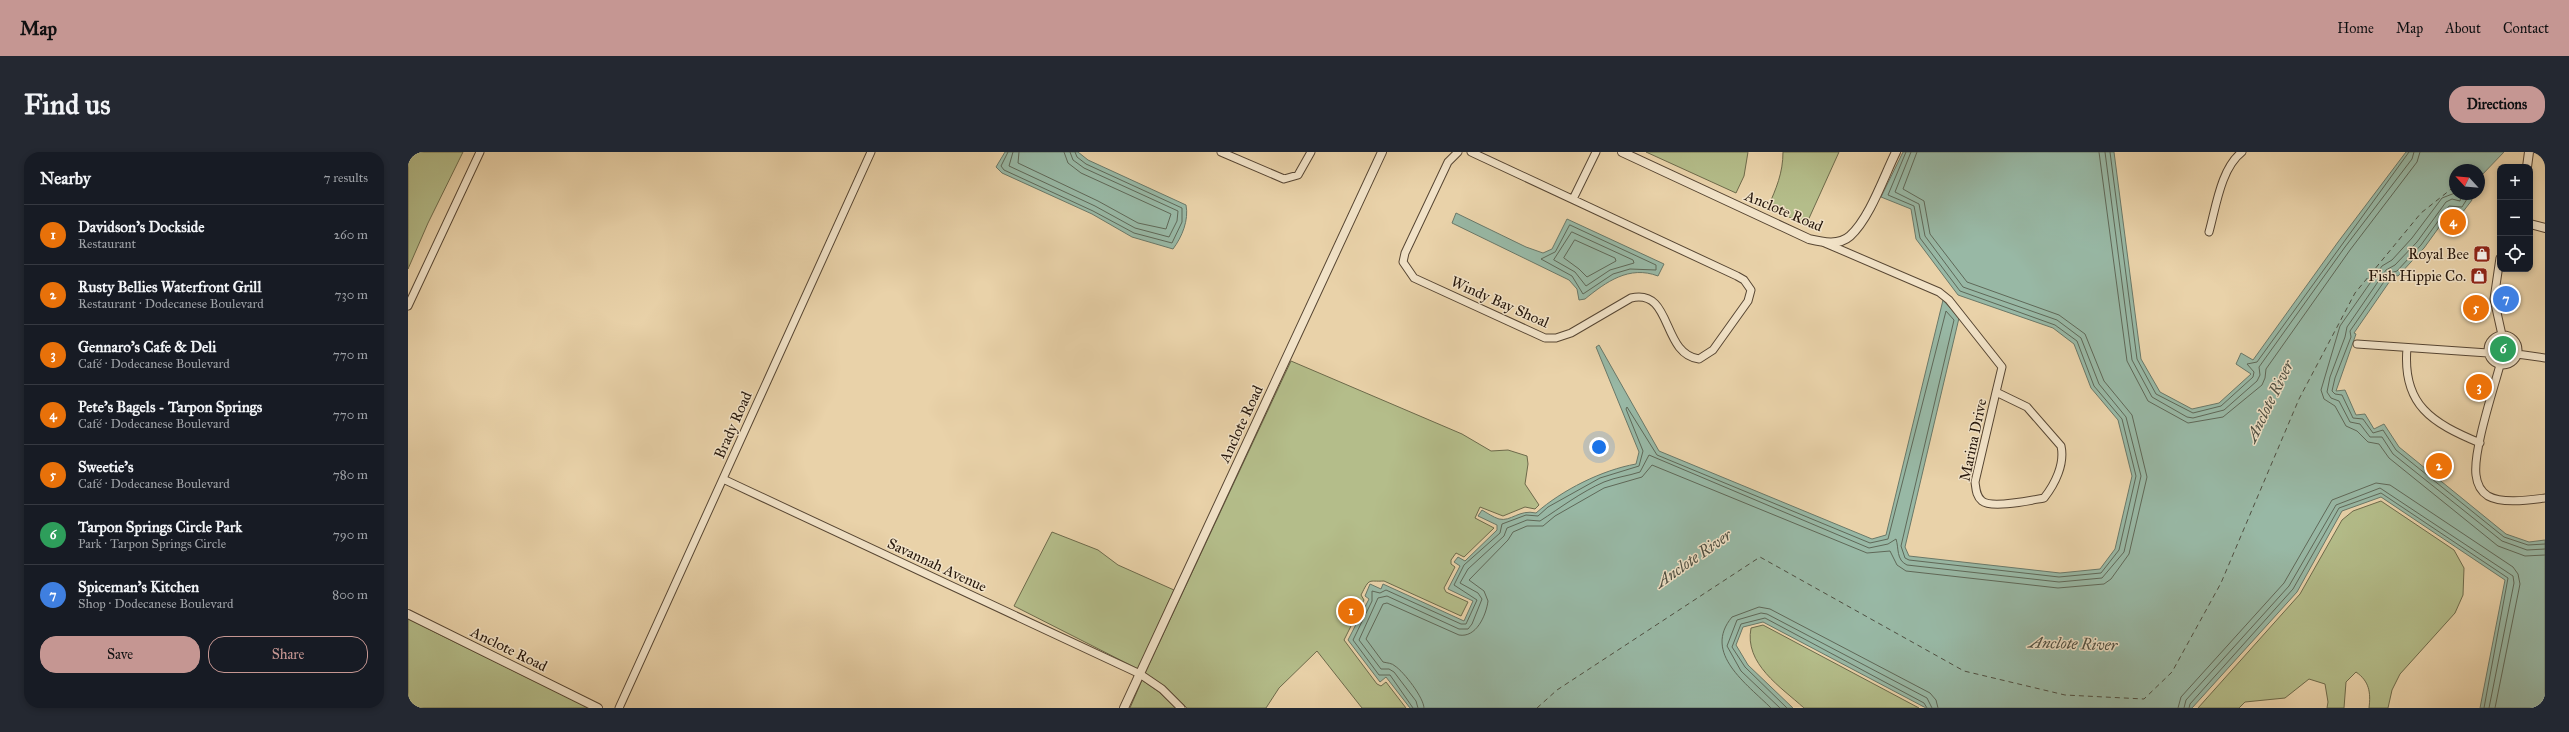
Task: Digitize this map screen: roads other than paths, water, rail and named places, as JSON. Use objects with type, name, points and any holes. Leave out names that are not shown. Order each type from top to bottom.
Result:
[{"type":"street","points":[[408,306],[480,152]]},
{"type":"street","name":"Brady Road","points":[[619,708],[871,152]]},
{"type":"street","points":[[1221,152],[1284,179],[1298,175],[1311,152]]},
{"type":"street","name":"Anclote Road","points":[[1124,708],[1382,152]]},
{"type":"street","name":"Windy Bay Shoal","points":[[1458,152],[1448,162],[1405,253],[1403,262],[1414,278],[1545,338],[1566,336],[1631,298],[1642,295],[1654,300],[1682,352],[1690,358],[1699,359],[1709,355],[1748,301],[1751,295],[1748,285],[1737,276],[1471,152]]},
{"type":"street","points":[[1573,200],[1596,152]]},
{"type":"street","name":"Anclote Road","points":[[1622,152],[1809,239],[1825,243],[1839,241],[1850,236],[1865,215],[1896,152]]},
{"type":"street","points":[[2209,232],[2225,177],[2236,157],[2242,152]]},
{"type":"street","points":[[2527,164],[2529,152]]},
{"type":"street","points":[[2533,225],[2545,228]]},
{"type":"street","name":"Marina Drive","points":[[1825,243],[1939,292],[1964,318],[2002,367],[1996,392],[1975,482],[1976,494],[1983,502],[1995,504],[2044,498],[2054,485],[2062,454],[2061,446],[2027,407],[1996,392]]},
{"type":"street","points":[[2498,272],[2494,299],[2502,335]]},
{"type":"street","points":[[2502,335],[2493,339],[2488,353],[2492,361],[2500,365],[2509,364],[2518,354]]},
{"type":"street","points":[[2502,335],[2514,341],[2518,354]]},
{"type":"street","points":[[2357,344],[2488,353]]},
{"type":"street","points":[[2407,348],[2405,369],[2408,383],[2419,406],[2465,436],[2480,443]]},
{"type":"street","points":[[2518,354],[2545,358]]},
{"type":"street","points":[[2500,365],[2480,443],[2476,474],[2478,486],[2483,492],[2496,498],[2545,498]]},
{"type":"street","name":"Savannah Avenue","points":[[723,478],[1140,674],[1162,689],[1181,708]]},
{"type":"street","name":"Anclote Road","points":[[408,614],[598,708]]},
{"type":"water","points":[[1005,152],[1078,152],[1088,160],[1186,205],[1186,222],[1182,234],[1173,249],[1132,237],[1092,214],[1002,173],[996,167]]},
{"type":"water","name":"Anclote River","points":[[1903,152],[2114,152],[2141,359],[2160,392],[2192,409],[2219,403],[2251,374],[2236,364],[2241,353],[2253,360],[2338,242],[2406,152],[2504,152],[2485,172],[2485,164],[2449,164],[2449,200],[2472,200],[2462,213],[2453,208],[2424,248],[2398,276],[2394,275],[2354,333],[2356,334],[2336,391],[2345,390],[2356,415],[2365,414],[2374,429],[2384,424],[2399,447],[2506,534],[2529,542],[2545,540],[2545,708],[2480,708],[2505,580],[2381,497],[2342,511],[2297,592],[2192,708],[1926,708],[1763,622],[1743,627],[1736,645],[1748,665],[1793,708],[1410,708],[1386,677],[1380,682],[1348,640],[1369,599],[1365,596],[1370,584],[1381,589],[1383,584],[1464,621],[1473,601],[1448,589],[1460,566],[1454,562],[1458,557],[1465,561],[1497,530],[1497,525],[1478,516],[1482,510],[1499,519],[1507,519],[1530,512],[1536,513],[1558,496],[1583,482],[1610,471],[1636,464],[1639,452],[1596,347],[1599,345],[1659,451],[1872,539],[1886,535],[1943,300],[1959,318],[1905,547],[1909,556],[2060,573],[2100,569],[2115,549],[2132,476],[2118,420],[2091,388],[2074,344],[2053,328],[1958,295],[1916,239],[1911,209],[1881,197]]},
{"type":"water","points":[[1456,213],[1526,247],[1543,253],[1552,249],[1567,219],[1664,264],[1658,276],[1647,273],[1637,273],[1618,277],[1585,299],[1579,300],[1577,289],[1569,280],[1452,223]]},
{"type":"place","name":"Pete's Bagels - Tarpon Springs","points":[[2453,222]]},
{"type":"place","name":"Royal Bee","points":[[2482,254]]},
{"type":"place","name":"Fish Hippie Co.","points":[[2479,276]]},
{"type":"place","name":"Spiceman's Kitchen","points":[[2506,299]]},
{"type":"place","name":"Sweetie's","points":[[2476,308]]},
{"type":"place","name":"Tarpon Springs Circle Park","points":[[2503,349]]},
{"type":"place","name":"Gennaro's Cafe & Deli","points":[[2479,387]]},
{"type":"place","name":"Rusty Bellies Waterfront Grill","points":[[2439,466]]},
{"type":"place","name":"Davidson's Dockside","points":[[1351,611]]}]
